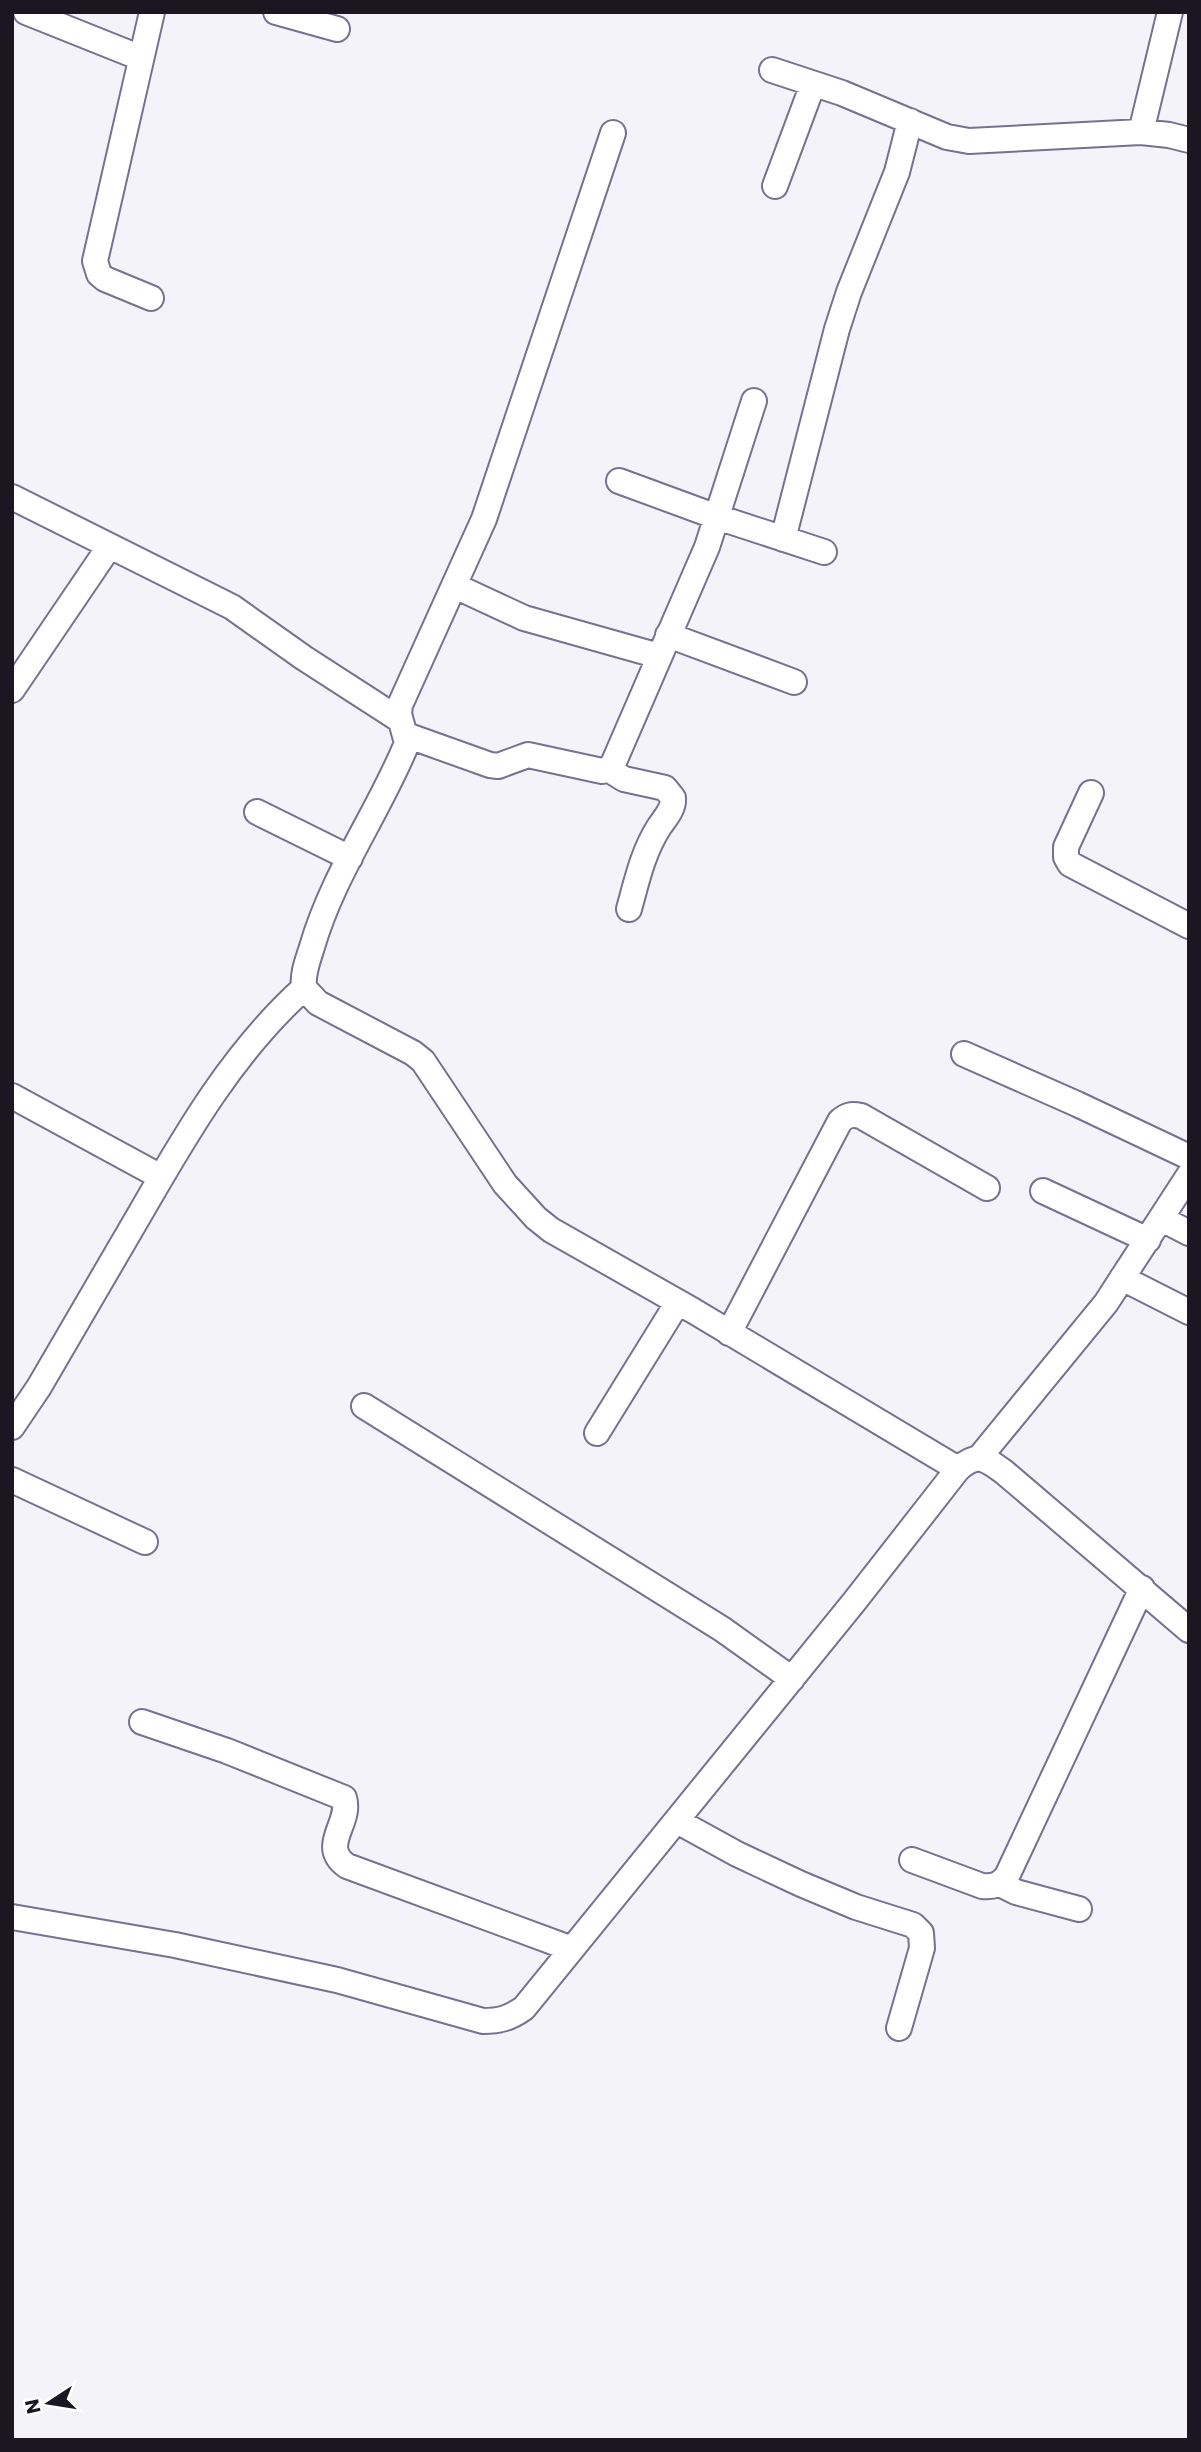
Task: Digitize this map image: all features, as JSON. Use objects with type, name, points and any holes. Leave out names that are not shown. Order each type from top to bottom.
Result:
[{"type":"street","points":[[26,12],[141,58]]},
{"type":"street","points":[[150,298],[105,279],[99,274],[95,261],[152,12]]},
{"type":"street","points":[[276,12],[337,29]]},
{"type":"street","points":[[1141,132],[1170,12]]},
{"type":"street","points":[[772,70],[889,110],[947,136],[969,141],[1141,132],[1189,140]]},
{"type":"street","points":[[775,186],[813,84]]},
{"type":"street","points":[[783,539],[837,329],[897,172],[910,121]]},
{"type":"street","points":[[14,1421],[39,1387],[161,1177],[215,1090],[248,1046],[304,988],[305,970],[317,930],[407,743],[400,705],[484,519],[613,133]]},
{"type":"street","points":[[12,497],[232,607],[403,727],[490,765],[498,766],[528,755],[601,771],[613,764],[707,547],[754,401]]},
{"type":"street","points":[[619,481],[824,552]]},
{"type":"street","points":[[12,690],[109,547]]},
{"type":"street","points":[[455,586],[524,618],[663,646],[794,682]]},
{"type":"street","points":[[608,769],[624,779],[665,789],[673,798],[668,814],[646,850],[629,909]]},
{"type":"street","points":[[1091,793],[1066,848],[1066,857],[1070,864],[1189,926]]},
{"type":"street","points":[[257,812],[350,859]]},
{"type":"street","points":[[304,988],[318,1003],[413,1052],[424,1062],[505,1184],[536,1218],[567,1240],[729,1333],[968,1463],[989,1461],[1189,1630]]},
{"type":"street","points":[[964,1054],[1189,1157]]},
{"type":"street","points":[[12,1096],[161,1177]]},
{"type":"street","points":[[729,1333],[845,1116],[860,1116],[987,1188]]},
{"type":"street","points":[[12,1917],[175,1945],[337,1980],[483,2021],[499,2021],[511,2017],[524,2008],[968,1463],[1079,1338],[1148,1240],[1189,1175]]},
{"type":"street","points":[[1043,1191],[1148,1240]]},
{"type":"street","points":[[1162,1219],[1189,1233]]},
{"type":"street","points":[[1122,1278],[1189,1312]]},
{"type":"street","points":[[597,1433],[678,1302]]},
{"type":"street","points":[[364,1406],[722,1629],[792,1679]]},
{"type":"street","points":[[12,1480],[145,1542]]},
{"type":"street","points":[[912,1860],[982,1886],[1000,1884],[1007,1876],[1142,1588]]},
{"type":"street","points":[[142,1722],[337,1793],[344,1798],[345,1813],[335,1844],[335,1853],[339,1861],[347,1866],[572,1949]]},
{"type":"street","points":[[677,1821],[737,1854],[801,1884],[856,1907],[913,1925],[921,1933],[922,1948],[899,2028]]},
{"type":"street","points":[[1000,1884],[1027,1896],[1079,1909]]}]
